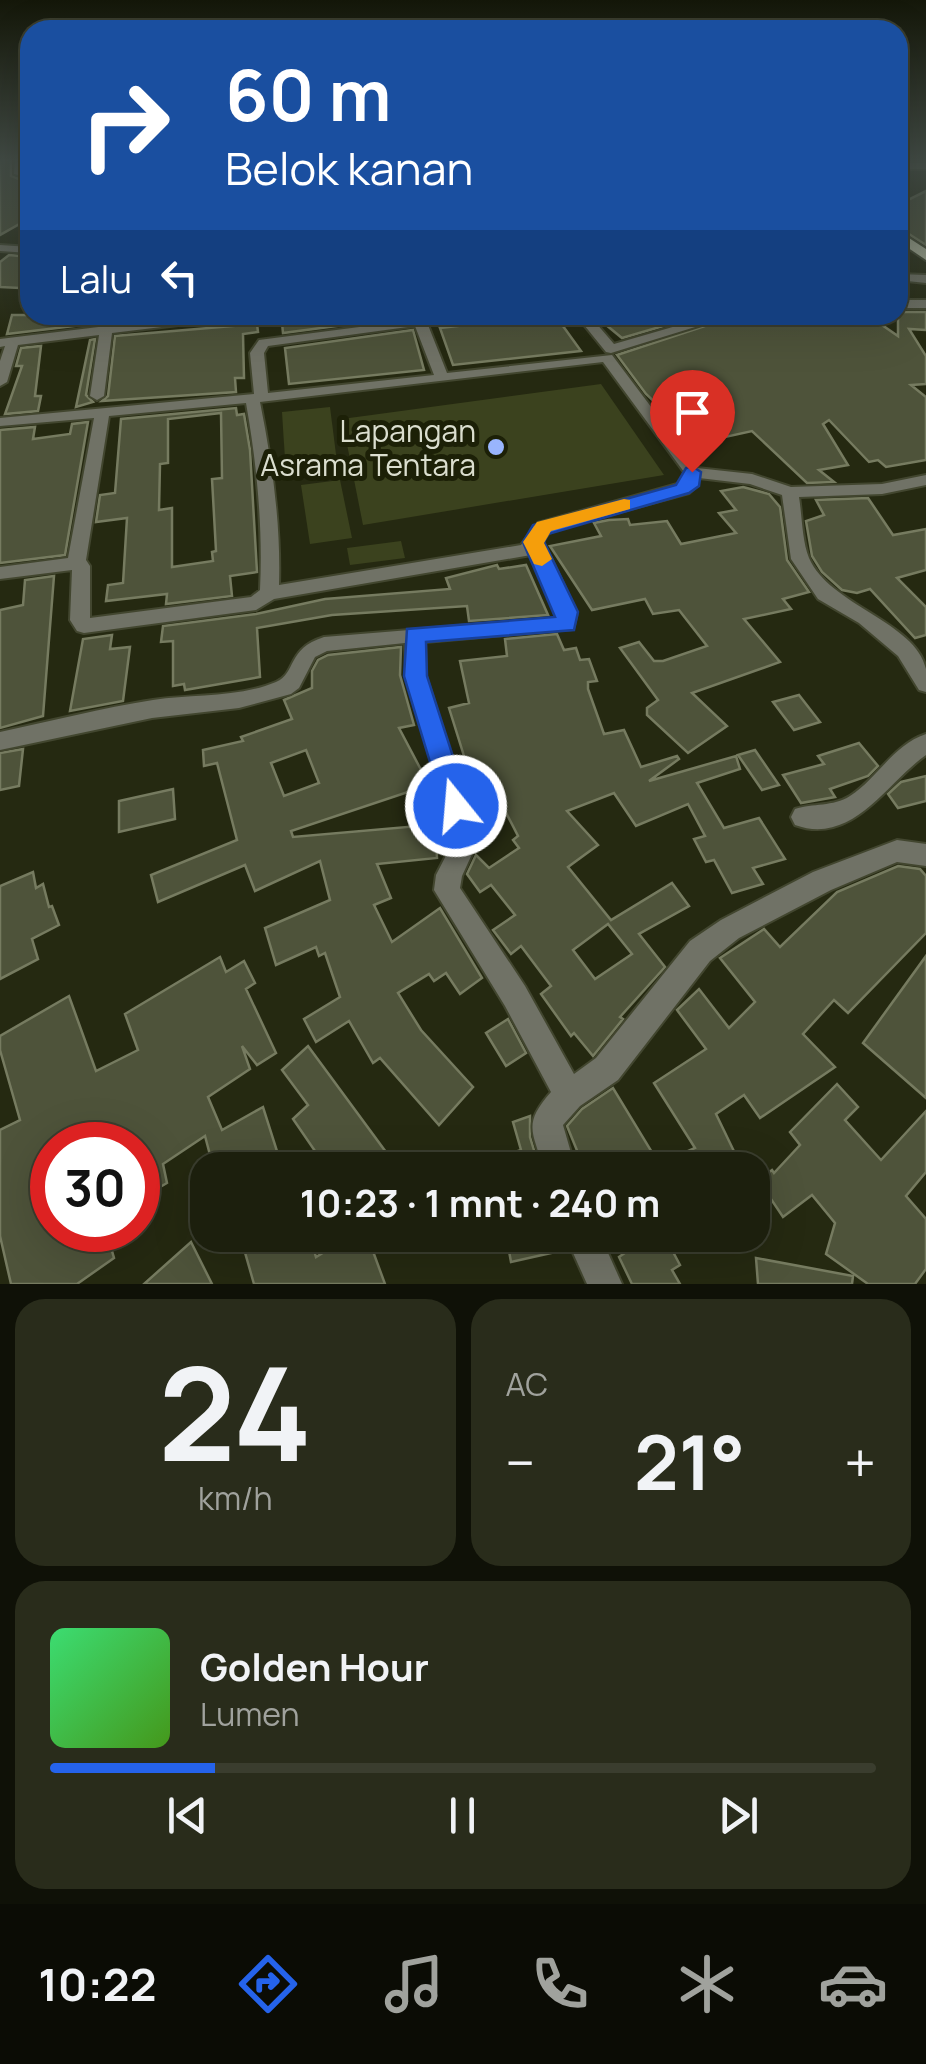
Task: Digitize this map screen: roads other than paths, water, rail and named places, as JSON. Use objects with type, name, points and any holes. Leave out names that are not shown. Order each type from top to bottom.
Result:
[{"type":"street","points":[[0,382],[6,342],[146,325]]},
{"type":"street","points":[[269,593],[271,548],[256,398],[258,353],[264,343],[398,325]]},
{"type":"street","points":[[421,325],[442,378]]},
{"type":"street","points":[[0,573],[76,563],[84,570],[80,620],[84,626],[256,603],[269,593],[518,553],[534,542],[544,527],[690,486],[692,472],[589,325]]},
{"type":"street","points":[[0,422],[100,404],[256,398],[442,378],[608,354],[697,325]]},
{"type":"street","points":[[76,563],[100,404],[106,330]]},
{"type":"street","points":[[692,472],[752,479],[790,492],[882,489],[926,480]]},
{"type":"street","points":[[790,492],[800,559],[825,594],[916,653],[926,684]]},
{"type":"street","points":[[0,742],[152,709],[238,700],[284,688],[292,682],[307,652],[324,644],[566,624],[567,612],[534,542]]},
{"type":"street","points":[[415,634],[416,676],[466,841],[449,875],[448,890],[515,996],[569,1095]]},
{"type":"street","points":[[803,818],[824,818],[854,809],[870,799],[895,762],[926,743]]},
{"type":"street","points":[[555,1152],[546,1122],[569,1095],[607,1069],[700,952],[730,929],[822,881],[896,851],[926,855]]},
{"type":"street","points":[[590,1252],[605,1284]]},
{"type":"place","name":"Lapangan Asrama Tentara","points":[[496,447]]}]
